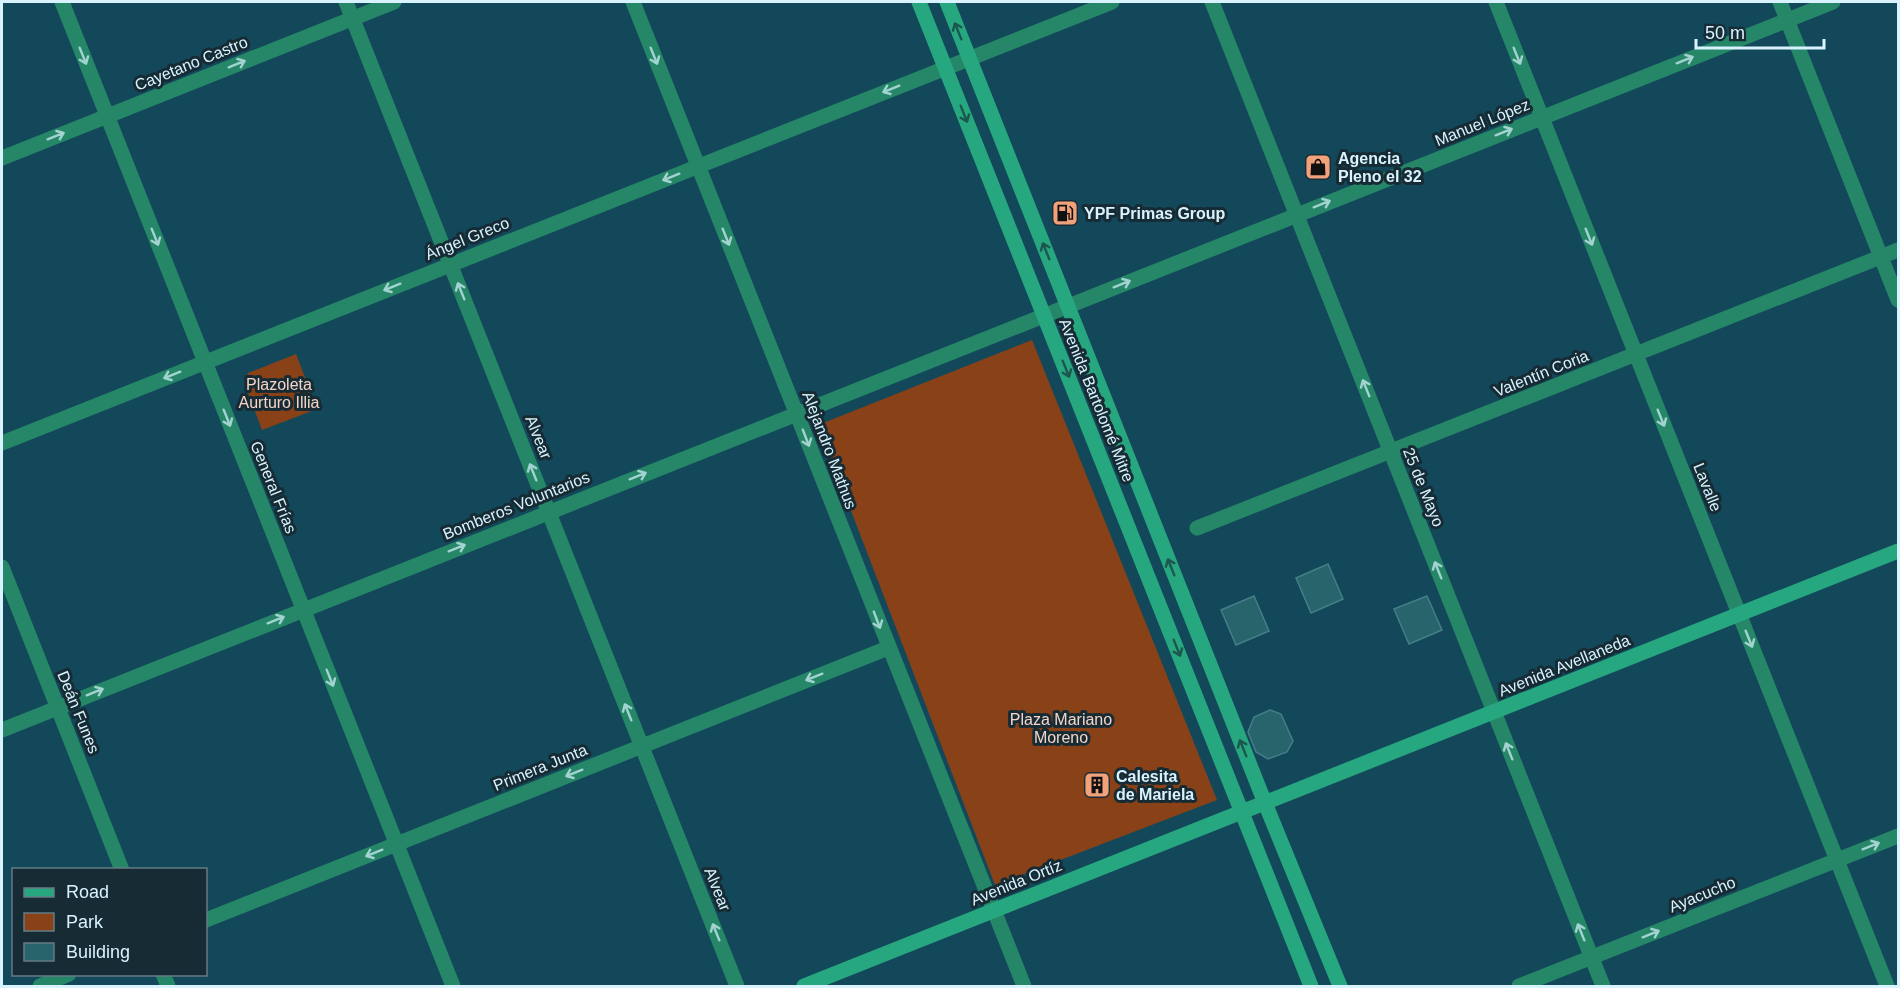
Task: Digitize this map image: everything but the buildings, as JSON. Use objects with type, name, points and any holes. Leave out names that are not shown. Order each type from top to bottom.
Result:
[{"type":"main road","name":"Avenida Bartolomé Mitre","points":[[920,2],[1311,987]]},
{"type":"main road","name":"Avenida Bartolomé Mitre","points":[[947,2],[1264,803],[1340,987]]},
{"type":"main road","name":"Avenida Avellaneda","points":[[1242,812],[1899,551]]},
{"type":"main road","name":"Avenida Ortíz","points":[[804,987],[1242,812]]},
{"type":"street","name":"General Frías","points":[[62,2],[453,987]]},
{"type":"street","name":"Alvear","points":[[346,2],[738,987]]},
{"type":"street","name":"Cayetano Castro","points":[[2,158],[394,2]]},
{"type":"street","name":"Alejandro Mathus","points":[[633,2],[1024,987]]},
{"type":"street","name":"Ángel Greco","points":[[2,443],[1112,2]]},
{"type":"street","name":"25 de Mayo","points":[[1212,2],[1603,987]]},
{"type":"street","name":"Lavalle","points":[[1496,2],[1887,987]]},
{"type":"street","points":[[1780,2],[1899,300]]},
{"type":"street","name":"Manuel López","points":[[1044,315],[1833,2]]},
{"type":"street","name":"Valentín Coria","points":[[1197,528],[1899,250]]},
{"type":"street","name":"Bomberos Voluntarios","points":[[2,729],[1044,315]]},
{"type":"street","name":"Deán Funes","points":[[2,567],[121,868]]},
{"type":"street","name":"Primera Junta","points":[[207,920],[888,648]]},
{"type":"street","name":"Ayacucho","points":[[1519,987],[1899,836]]},
{"type":"street","points":[[40,987],[67,976]]},
{"type":"green space","name":"Plaza Mariano Moreno","points":[[1032,340],[1217,800],[995,885],[818,425]]},
{"type":"green space","name":"Plazoleta Aurturo Illia","points":[[296,354],[317,409],[262,430],[244,382],[248,373]]},
{"type":"place","name":"Agencia Pleno el 32","points":[[1318,167]]},
{"type":"place","name":"YPF Primas Group","points":[[1065,213]]},
{"type":"place","name":"Calesita de Mariela","points":[[1097,785]]}]
